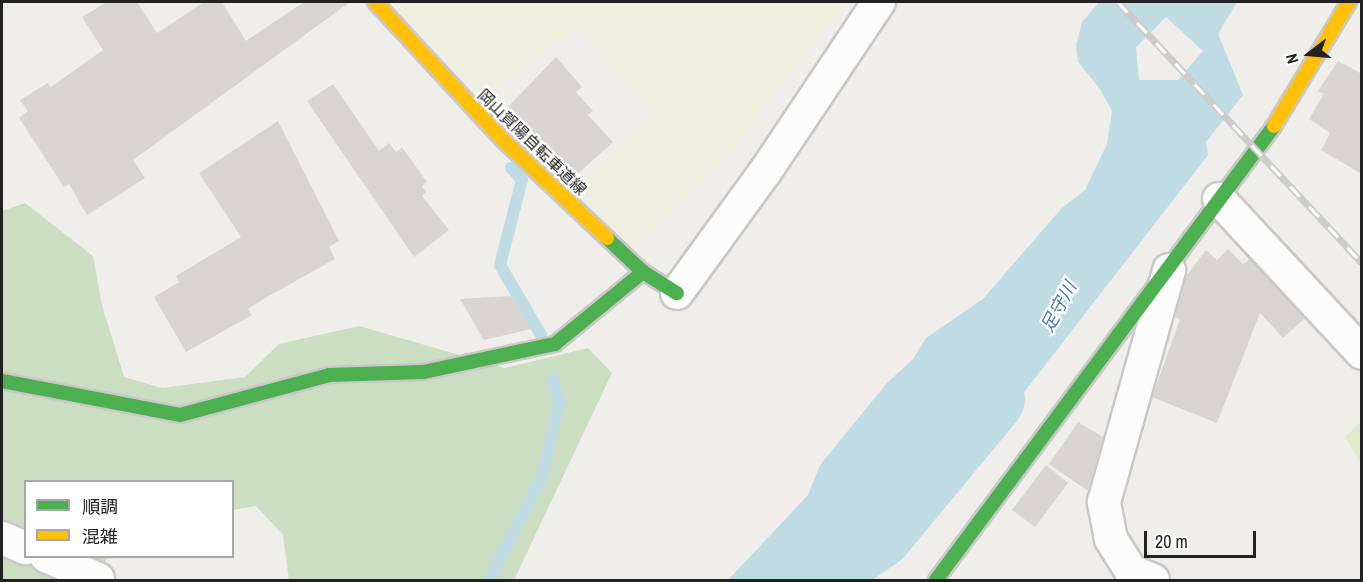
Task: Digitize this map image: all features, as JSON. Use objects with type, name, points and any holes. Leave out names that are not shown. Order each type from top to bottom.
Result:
[{"type":"street","name":"岡山賀陽自転車道線","points":[[375,2],[503,140],[643,272],[677,292]]},
{"type":"street","points":[[677,292],[765,172],[879,2]]},
{"type":"street","points":[[936,580],[1273,128],[1349,2]]},
{"type":"street","points":[[1219,199],[1362,353]]},
{"type":"street","points":[[1153,580],[1131,571],[1111,539],[1104,502],[1169,270]]},
{"type":"street","points":[[2,381],[180,415],[329,375],[424,372],[555,344],[643,272]]},
{"type":"street","points":[[2,538],[24,547]]},
{"type":"street","points":[[51,558],[98,579]]},
{"type":"green space","points":[[392,2],[846,2],[721,164],[640,245],[630,248],[573,191],[653,115],[578,26],[485,99]]},
{"type":"green space","points":[[25,203],[93,256],[102,305],[124,377],[162,388],[245,377],[279,344],[359,326],[505,368],[588,348],[612,373],[514,580],[289,580],[283,535],[256,506],[234,510],[234,480],[24,480],[24,558],[112,558],[106,559],[99,580],[2,580],[2,211]]},
{"type":"green space","points":[[1361,421],[1361,464],[1345,437]]},
{"type":"water","points":[[1099,2],[1237,2],[1218,34],[1243,95],[1206,142],[1208,155],[953,484],[943,487],[928,463],[915,464],[894,486],[879,513],[876,550],[855,577],[849,580],[728,580],[808,495],[820,465],[887,383],[913,359],[926,338],[983,299],[1061,209],[1085,190],[1107,144],[1112,111],[1100,89],[1078,62],[1076,45],[1082,22]],"holes":[[[1166,17],[1203,51],[1178,80],[1139,80],[1136,47]]]},
{"type":"building","points":[[107,2],[137,2],[157,33],[204,2],[222,2],[246,41],[304,2],[350,2],[133,160],[145,178],[87,215],[69,184],[64,187],[19,118],[28,111],[20,100],[48,83],[51,87],[103,50],[82,17]]},
{"type":"building","points":[[556,57],[582,87],[576,92],[593,111],[588,115],[613,142],[572,179],[519,130],[522,127],[505,110]]},
{"type":"building","points":[[1338,61],[1362,74],[1362,174],[1321,150],[1330,133],[1309,119],[1324,94],[1318,91]]},
{"type":"building","points":[[333,84],[379,151],[389,143],[396,152],[402,147],[427,182],[422,186],[426,192],[422,196],[449,230],[414,257],[307,101]]},
{"type":"building","points":[[278,121],[339,241],[329,247],[335,259],[267,297],[248,309],[252,315],[186,352],[154,297],[179,282],[176,276],[241,237],[199,173]]},
{"type":"building","points":[[1228,249],[1243,264],[1250,259],[1305,318],[1283,338],[1260,313],[1217,423],[1152,397],[1180,319],[1175,317],[1187,275],[1206,250],[1217,260]]},
{"type":"building","points":[[511,296],[531,329],[484,340],[460,299]]},
{"type":"building","points":[[1078,422],[1103,437],[1088,491],[1049,464]]},
{"type":"building","points":[[1046,465],[1068,483],[1035,527],[1012,510]]},
{"type":"waterway","points":[[511,168],[522,180],[500,265],[541,335]]},
{"type":"waterway","points":[[489,580],[543,474],[559,403],[553,380]]},
{"type":"waterway","name":"足守川","points":[[812,580],[879,534],[991,399]]},
{"type":"railway","points":[[1118,2],[1362,263]]},
{"type":"traffic: fast","points":[[936,580],[1274,126]]},
{"type":"traffic: fast","points":[[607,238],[643,272],[677,293]]},
{"type":"traffic: fast","points":[[2,381],[180,415],[329,375],[424,372],[555,344],[643,272]]},
{"type":"traffic: slow","points":[[375,2],[503,140],[607,238]]},
{"type":"traffic: slow","points":[[1274,126],[1349,2]]}]
